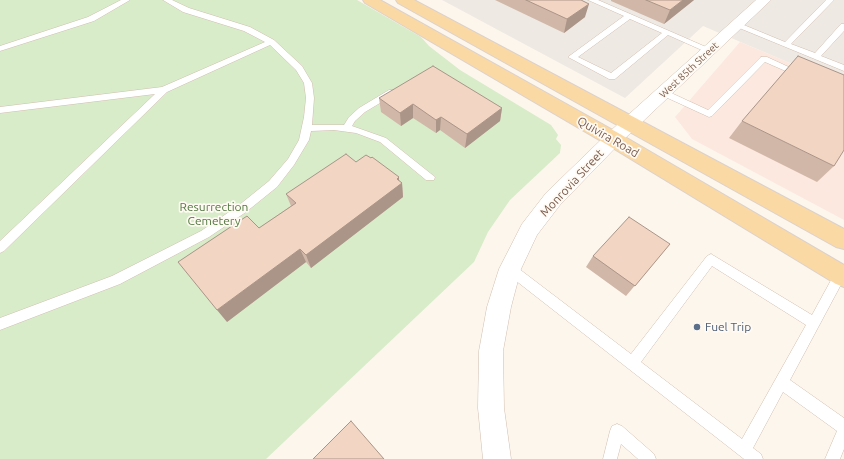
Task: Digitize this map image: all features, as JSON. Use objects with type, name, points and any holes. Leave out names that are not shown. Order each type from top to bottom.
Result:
[{"type":"main road","name":"Quivira Road","points":[[403,0],[844,240]]},
{"type":"main road","name":"Quivira Road","points":[[380,2],[842,276]]},
{"type":"street","name":"West 85th Street","points":[[613,139],[764,0]]},
{"type":"street","name":"Monrovia Street","points":[[497,459],[491,408],[491,351],[499,308],[510,269],[529,230],[553,199],[613,139]]},
{"type":"lane","points":[[0,49],[84,22],[126,0]]},
{"type":"lane","points":[[0,324],[116,280],[163,257],[211,230],[242,209],[273,184],[292,162],[304,140],[309,117],[310,98],[308,82],[299,68],[271,42],[247,29],[186,10],[167,0]]},
{"type":"lane","points":[[592,0],[709,50]]},
{"type":"lane","points":[[786,45],[830,0]]},
{"type":"lane","points":[[629,16],[572,57],[612,77],[668,32]]},
{"type":"lane","points":[[736,25],[844,68]]},
{"type":"lane","points":[[816,57],[844,26]]},
{"type":"lane","points":[[0,110],[164,90],[271,42]]},
{"type":"lane","points":[[664,93],[709,114],[764,59],[808,77]]},
{"type":"lane","points":[[346,129],[352,119],[362,110],[400,88]]},
{"type":"lane","points":[[0,248],[164,90]]},
{"type":"lane","points":[[307,128],[334,127],[357,130],[383,140],[430,176]]},
{"type":"lane","points":[[632,363],[711,259],[814,322]]},
{"type":"lane","points":[[510,269],[756,459]]},
{"type":"lane","points":[[744,450],[814,322],[842,276]]},
{"type":"lane","points":[[781,382],[844,427]]},
{"type":"lane","points":[[610,459],[616,432],[649,459]]},
{"type":"lane","points":[[832,459],[844,432]]},
{"type":"shaded area","points":[[442,0],[844,0],[844,86],[703,26],[625,98]]},
{"type":"shaded area","points":[[740,42],[844,86],[844,220],[692,139],[675,117]]},
{"type":"green space","name":"Resurrection Cemetery","points":[[0,0],[357,0],[421,37],[429,46],[460,70],[551,125],[558,135],[556,139],[561,145],[560,153],[510,200],[488,232],[474,262],[266,459],[0,459]]},
{"type":"building","points":[[526,0],[581,0],[589,4],[567,19]]},
{"type":"building","points":[[646,0],[683,0],[670,10]]},
{"type":"building","points":[[798,56],[844,75],[844,150],[834,166],[742,121]]},
{"type":"building","points":[[433,66],[502,108],[467,134],[441,117],[436,120],[413,104],[400,113],[379,98]]},
{"type":"building","points":[[346,154],[356,162],[366,155],[371,158],[372,157],[399,177],[397,179],[402,183],[306,255],[300,249],[217,310],[178,262],[247,216],[259,228],[296,203],[286,194]]},
{"type":"building","points":[[629,217],[670,244],[635,286],[593,256]]},
{"type":"building","points":[[351,421],[384,459],[313,459]]},
{"type":"place","name":"Fuel Trip","points":[[697,327]]}]
